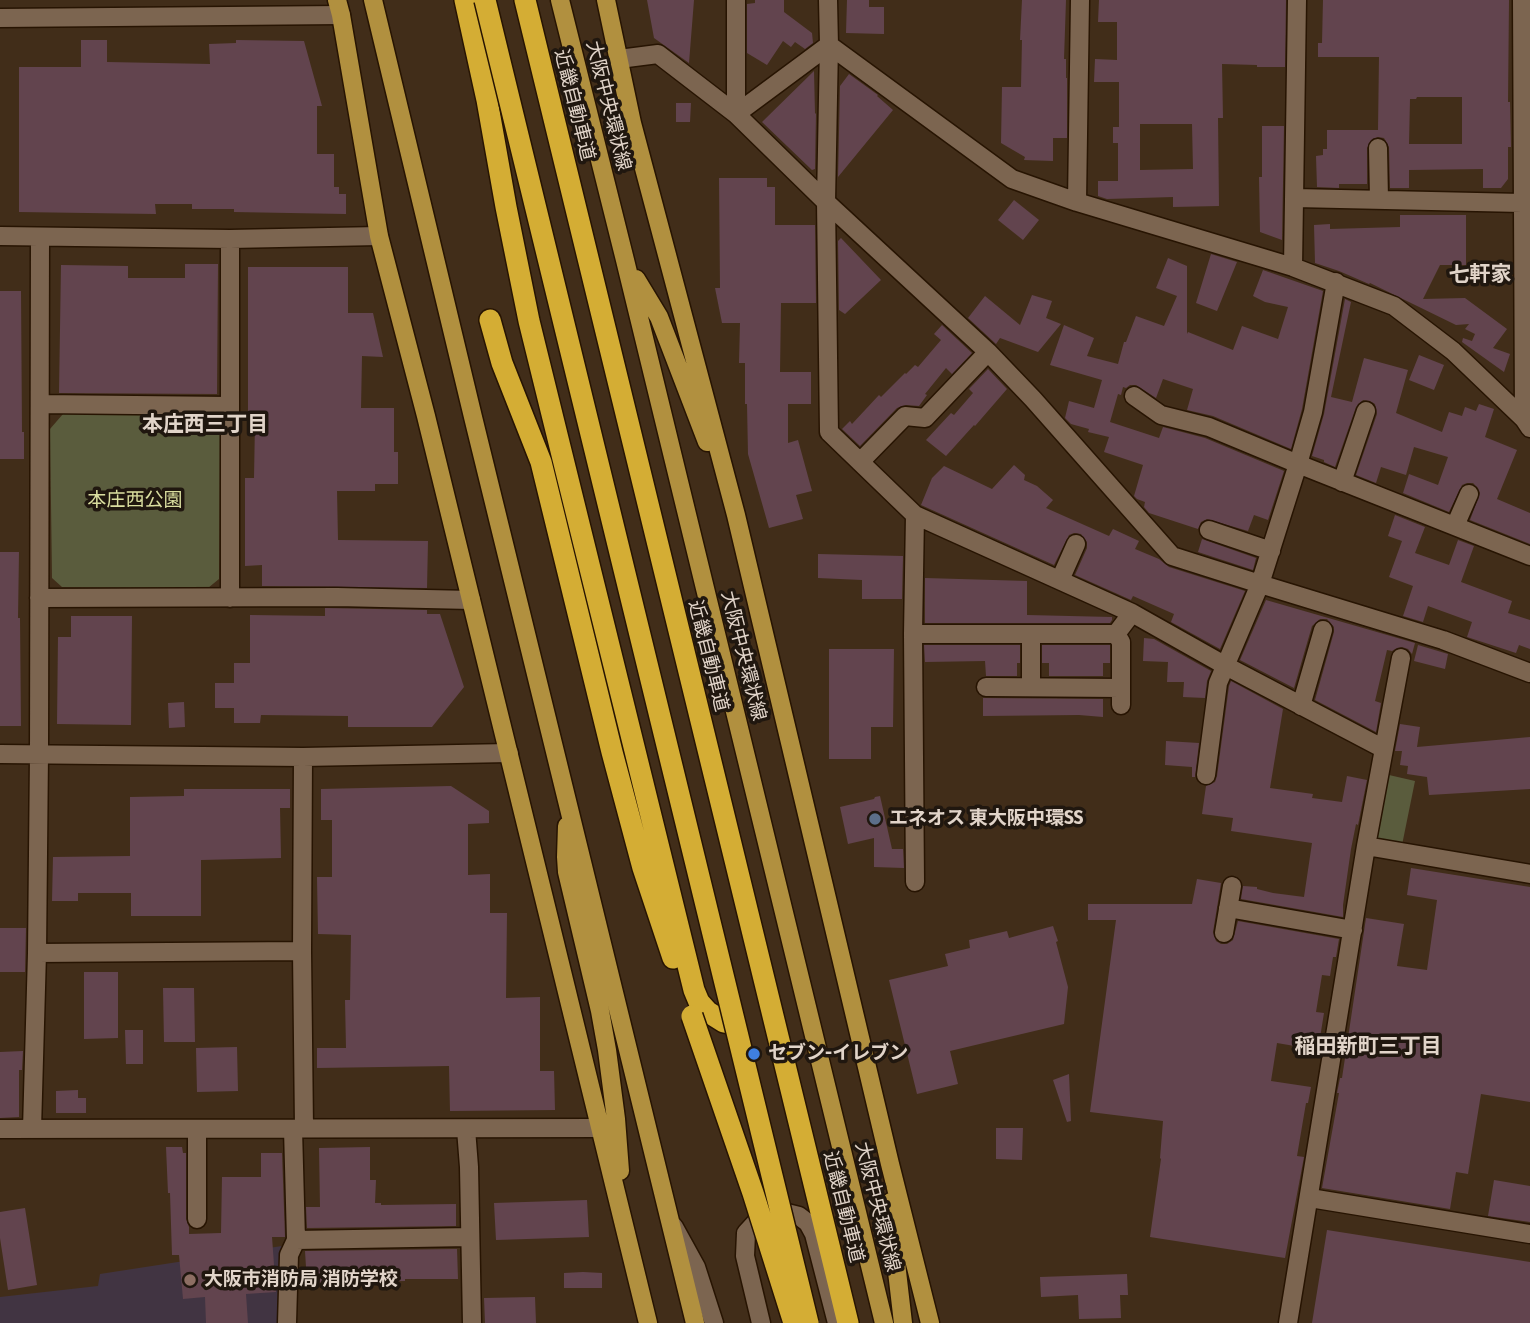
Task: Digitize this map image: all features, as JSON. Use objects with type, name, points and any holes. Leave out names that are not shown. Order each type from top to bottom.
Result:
[{"type":"highway","points":[[465,0],[487,100],[526,309],[696,997],[708,1012],[724,1022],[734,1024]]},
{"type":"highway","points":[[485,0],[808,1323]]},
{"type":"highway","name":"近畿自動車道","points":[[525,0],[848,1323]]},
{"type":"highway","points":[[489,320],[502,363],[541,462],[643,868],[794,1323]]},
{"type":"main road","points":[[373,0],[695,1323]]},
{"type":"main road","name":"大阪中央環状線","points":[[560,0],[884,1323]]},
{"type":"main road","points":[[607,0],[632,123],[736,515],[930,1323]]},
{"type":"main road","points":[[339,7],[379,236],[426,416],[648,1323]]},
{"type":"main road","points":[[625,260],[659,317],[736,515]]},
{"type":"main road","points":[[568,808],[567,872],[607,1049],[625,1230]]},
{"type":"main road","points":[[890,1164],[893,1237],[903,1323]]},
{"type":"street","points":[[736,0],[736,114]]},
{"type":"street","points":[[828,0],[826,202],[829,432],[915,514],[1132,613],[1384,749]]},
{"type":"street","points":[[1077,202],[1080,0]]},
{"type":"street","points":[[1293,267],[1297,0]]},
{"type":"street","points":[[1522,0],[1527,424]]},
{"type":"street","points":[[0,18],[339,7]]},
{"type":"street","points":[[736,114],[829,45]]},
{"type":"street","points":[[829,45],[1012,178],[1077,202],[1293,267],[1394,306],[1453,351],[1527,424]]},
{"type":"street","points":[[619,59],[658,54],[736,114],[826,202],[988,352],[1172,556],[1443,640],[1530,673]]},
{"type":"street","points":[[1378,148],[1379,200]]},
{"type":"street","points":[[1295,198],[1526,204]]},
{"type":"street","points":[[0,236],[230,239],[379,236]]},
{"type":"street","points":[[32,1129],[39,754],[40,237]]},
{"type":"street","points":[[230,239],[230,598]]},
{"type":"street","points":[[1206,775],[1218,683],[1260,584],[1298,464],[1313,412],[1336,282]]},
{"type":"street","points":[[860,462],[905,416],[925,418],[988,352]]},
{"type":"street","points":[[1134,396],[1161,415],[1209,427],[1530,556]]},
{"type":"street","points":[[40,404],[230,406]]},
{"type":"street","points":[[1342,482],[1366,411]]},
{"type":"street","points":[[1455,526],[1469,494]]},
{"type":"street","points":[[915,514],[915,881]]},
{"type":"street","points":[[1209,530],[1271,551]]},
{"type":"street","points":[[1060,580],[1076,544]]},
{"type":"street","points":[[39,598],[337,597],[471,600]]},
{"type":"street","points":[[1116,634],[1132,613]]},
{"type":"street","points":[[1301,706],[1323,630]]},
{"type":"street","points":[[913,634],[1116,634]]},
{"type":"street","points":[[1031,634],[1031,687]]},
{"type":"street","points":[[986,687],[1031,687],[1121,696],[1121,642],[1116,634]]},
{"type":"street","points":[[1288,1323],[1366,846],[1401,657]]},
{"type":"street","points":[[0,754],[303,757],[509,753]]},
{"type":"street","points":[[287,1323],[289,1255],[296,1240],[303,757]]},
{"type":"street","points":[[1366,846],[1530,874]]},
{"type":"street","points":[[1224,933],[1233,886]]},
{"type":"street","points":[[1228,908],[1353,930]]},
{"type":"street","points":[[37,953],[302,951]]},
{"type":"street","points":[[0,1129],[600,1128]]},
{"type":"street","points":[[197,1129],[197,1219]]},
{"type":"street","points":[[466,1129],[472,1323]]},
{"type":"street","points":[[1310,1198],[1530,1234]]},
{"type":"street","points":[[761,1323],[745,1256],[746,1233],[757,1221],[787,1213],[799,1216],[808,1223],[814,1234],[837,1323]]},
{"type":"street","points":[[670,1220],[696,1267],[714,1323]]},
{"type":"street","points":[[296,1240],[470,1237]]},
{"type":"shaded area","name":"大阪市消防局 消防学校","points":[[282,1246],[280,1323],[0,1323],[0,1297],[98,1286],[100,1274]]},
{"type":"green space","name":"本庄西公園","points":[[63,414],[208,414],[220,425],[219,579],[208,588],[62,587],[52,578],[50,429]]},
{"type":"green space","points":[[1389,775],[1415,781],[1402,845],[1376,840]]},
{"type":"building","points":[[647,0],[694,0],[689,63],[654,38]]},
{"type":"building","points":[[755,0],[784,0],[784,12],[812,33],[813,43],[805,49],[795,42],[791,47],[783,41],[767,65],[747,53],[747,4],[755,3]]},
{"type":"building","points":[[847,0],[869,0],[869,7],[884,7],[884,34],[846,33]]},
{"type":"building","points":[[1022,0],[1066,0],[1064,59],[1067,78],[1067,138],[1053,138],[1053,161],[1024,160],[1025,157],[1001,143],[1002,87],[1021,87]]},
{"type":"building","points":[[1099,0],[1286,0],[1285,67],[1222,64],[1223,118],[1218,118],[1219,206],[1173,207],[1173,197],[1107,199],[1098,196],[1098,181],[1118,181],[1118,143],[1113,143],[1113,127],[1119,127],[1119,82],[1094,82],[1095,59],[1117,60],[1117,22],[1098,22]],"holes":[[[1140,124],[1192,124],[1193,169],[1140,170]]]},
{"type":"building","points":[[1323,0],[1509,0],[1508,102],[1511,147],[1508,147],[1508,179],[1501,188],[1483,188],[1483,169],[1409,170],[1409,188],[1390,188],[1389,147],[1384,138],[1378,137],[1372,139],[1367,148],[1367,184],[1339,184],[1339,188],[1317,187],[1316,156],[1323,155],[1323,149],[1327,149],[1327,130],[1378,130],[1379,57],[1318,57],[1318,43],[1322,43]],"holes":[[[1462,97],[1462,144],[1409,144],[1410,99]]]},
{"type":"building","points":[[81,40],[107,40],[107,62],[210,64],[209,44],[236,43],[236,40],[304,41],[322,106],[317,106],[317,154],[334,154],[334,187],[339,187],[339,194],[346,194],[346,214],[234,212],[234,209],[192,209],[192,204],[155,204],[156,214],[19,212],[19,67],[81,67]]},
{"type":"building","points":[[814,71],[815,169],[812,170],[762,122]]},
{"type":"building","points":[[849,74],[878,95],[893,110],[838,177],[840,86]]},
{"type":"building","points":[[676,103],[691,103],[690,122],[676,122]]},
{"type":"building","points":[[1262,126],[1284,126],[1282,240],[1260,232]]},
{"type":"building","points":[[719,178],[767,178],[767,187],[775,187],[775,225],[815,225],[816,303],[781,303],[780,372],[811,372],[811,404],[788,404],[788,443],[798,440],[812,491],[796,495],[803,519],[769,528],[748,454],[745,363],[739,363],[740,323],[722,323],[715,288],[720,288]]},
{"type":"building","points":[[1014,200],[1039,220],[1023,240],[998,220]]},
{"type":"building","points":[[1400,215],[1466,215],[1466,265],[1440,265],[1423,299],[1465,298],[1507,329],[1493,348],[1510,354],[1504,372],[1462,342],[1463,338],[1472,341],[1475,334],[1465,329],[1469,324],[1456,325],[1370,283],[1315,263],[1314,225],[1330,224],[1330,229],[1400,227]]},
{"type":"building","points":[[841,238],[881,280],[845,314],[839,310],[838,241]]},
{"type":"building","points":[[1211,254],[1237,262],[1217,311],[1196,303]]},
{"type":"building","points":[[1168,258],[1187,266],[1187,334],[1188,332],[1233,350],[1242,326],[1278,339],[1288,307],[1265,302],[1253,296],[1263,270],[1323,291],[1302,409],[1291,449],[1213,416],[1187,410],[1193,389],[1163,379],[1156,398],[1136,385],[1123,387],[1121,395],[1118,394],[1110,422],[1159,438],[1163,427],[1205,438],[1284,471],[1268,520],[1254,515],[1248,531],[1207,519],[1201,522],[1198,529],[1149,513],[1144,507],[1145,502],[1134,496],[1143,465],[1104,452],[1109,437],[1088,432],[1089,429],[1071,424],[1065,418],[1069,401],[1094,408],[1102,380],[1050,365],[1064,325],[1094,338],[1087,356],[1118,364],[1124,342],[1136,316],[1164,326],[1177,296],[1156,288]]},
{"type":"building","points":[[185,264],[218,264],[217,394],[59,393],[61,265],[128,266],[128,278],[185,278]]},
{"type":"building","points":[[248,267],[348,267],[348,313],[373,313],[383,357],[362,356],[361,408],[394,408],[394,452],[398,452],[398,484],[375,484],[375,491],[337,491],[338,540],[428,541],[427,588],[262,586],[262,565],[245,566],[245,478],[254,478],[255,423],[248,423]]},
{"type":"building","points":[[0,291],[21,291],[24,459],[0,459]]},
{"type":"building","points":[[1032,295],[1052,301],[1046,318],[1061,324],[1038,352],[1000,338],[996,344],[968,318],[985,296],[1020,325]]},
{"type":"building","points":[[1345,299],[1351,302],[1331,397],[1352,402],[1364,358],[1408,370],[1396,413],[1442,432],[1449,412],[1462,416],[1465,407],[1476,411],[1479,404],[1494,409],[1485,437],[1517,450],[1497,499],[1530,513],[1530,544],[1470,520],[1480,493],[1473,483],[1462,485],[1449,512],[1403,493],[1409,474],[1438,485],[1448,457],[1414,447],[1406,475],[1381,467],[1376,483],[1356,475],[1377,414],[1375,404],[1370,401],[1363,400],[1356,407],[1335,467],[1312,456],[1324,414]]},
{"type":"building","points":[[942,325],[972,353],[952,374],[946,368],[919,406],[906,405],[897,408],[860,446],[842,429],[850,421],[852,424],[879,395],[881,397],[905,373],[915,365],[918,367],[941,340],[934,334]]},
{"type":"building","points":[[1419,355],[1444,365],[1434,390],[1409,380]]},
{"type":"building","points":[[988,369],[1007,389],[946,456],[926,440],[951,413],[954,415],[973,393],[969,389]]},
{"type":"building","points":[[1014,465],[1025,475],[1024,480],[1037,486],[1053,500],[1046,508],[1109,536],[1113,529],[1139,541],[1135,549],[1159,559],[1169,567],[1245,591],[1220,649],[1171,622],[1174,614],[1133,596],[1131,600],[1075,575],[1087,548],[1087,542],[1081,534],[1069,535],[1054,565],[921,505],[932,478],[944,466],[992,489]]},
{"type":"building","points":[[1395,515],[1425,527],[1415,553],[1449,565],[1458,540],[1474,546],[1461,582],[1512,601],[1508,613],[1530,620],[1530,649],[1519,645],[1516,653],[1467,637],[1472,622],[1428,606],[1423,622],[1403,616],[1413,586],[1389,577],[1402,541],[1388,536]]},
{"type":"building","points":[[1202,539],[1256,558],[1253,570],[1198,552]]},
{"type":"building","points":[[0,552],[19,552],[21,726],[0,726]]},
{"type":"building","points":[[818,554],[903,556],[902,599],[862,599],[862,580],[818,578]]},
{"type":"building","points":[[925,578],[1027,581],[1027,615],[1112,617],[1112,620],[1110,623],[925,623]]},
{"type":"building","points":[[1266,600],[1415,643],[1412,654],[1402,647],[1387,650],[1375,701],[1381,703],[1376,732],[1315,700],[1334,632],[1334,627],[1327,619],[1320,619],[1312,626],[1294,688],[1240,660]]},
{"type":"building","points":[[325,608],[427,610],[427,614],[440,614],[464,687],[432,727],[348,727],[348,716],[261,715],[260,723],[234,723],[234,708],[215,708],[215,683],[234,683],[234,663],[250,663],[250,615],[325,616]]},
{"type":"building","points":[[71,616],[132,616],[131,725],[57,724],[58,637],[71,637]]},
{"type":"building","points":[[1144,638],[1154,639],[1211,671],[1205,698],[1183,697],[1184,682],[1167,682],[1168,662],[1143,661]]},
{"type":"building","points":[[924,645],[1020,645],[1017,676],[986,676],[985,661],[925,662]]},
{"type":"building","points":[[1042,645],[1110,645],[1110,663],[1103,663],[1103,676],[1049,676],[1049,663],[1042,663]]},
{"type":"building","points":[[1418,645],[1448,654],[1445,669],[1414,661]]},
{"type":"building","points":[[829,649],[894,649],[893,727],[871,727],[871,759],[829,759]]},
{"type":"building","points":[[1231,681],[1283,709],[1270,788],[1313,794],[1312,798],[1342,802],[1347,776],[1367,780],[1351,849],[1343,917],[1241,899],[1243,886],[1304,897],[1312,843],[1231,831],[1233,818],[1202,814],[1206,786],[1215,782],[1217,776]]},
{"type":"building","points":[[983,698],[1103,699],[1103,717],[983,716]]},
{"type":"building","points":[[184,702],[185,727],[169,728],[168,703]]},
{"type":"building","points":[[1400,724],[1420,727],[1417,747],[1530,737],[1530,789],[1429,795],[1427,777],[1407,774],[1408,766],[1400,765],[1402,751],[1395,751]]},
{"type":"building","points":[[1166,741],[1199,743],[1195,777],[1192,777],[1192,767],[1165,765]]},
{"type":"building","points":[[451,786],[489,811],[489,823],[468,824],[468,875],[490,874],[490,913],[507,913],[506,998],[540,997],[540,1071],[554,1071],[555,1110],[450,1111],[449,1066],[317,1068],[317,1048],[346,1048],[345,1000],[350,1000],[351,935],[318,934],[317,877],[332,877],[332,820],[321,820],[321,789]]},
{"type":"building","points":[[184,789],[290,789],[290,808],[280,808],[281,858],[201,860],[201,916],[131,916],[131,893],[78,893],[78,901],[52,901],[53,857],[130,856],[130,797],[184,796]]},
{"type":"building","points":[[880,796],[892,849],[903,849],[904,868],[874,867],[874,838],[848,844],[840,807]]},
{"type":"building","points":[[1411,868],[1530,887],[1530,1102],[1481,1094],[1468,1174],[1456,1172],[1450,1209],[1322,1188],[1366,918],[1404,924],[1397,966],[1427,970],[1437,900],[1407,895]]},
{"type":"building","points":[[1197,879],[1221,883],[1213,932],[1216,941],[1221,944],[1233,940],[1238,921],[1339,939],[1330,976],[1322,975],[1316,1012],[1324,1013],[1318,1050],[1277,1043],[1271,1081],[1311,1087],[1297,1156],[1304,1157],[1285,1258],[1150,1237],[1161,1159],[1163,1121],[1090,1112],[1116,920],[1088,920],[1088,904],[1192,904]]},
{"type":"building","points":[[1053,926],[1068,987],[1064,1024],[950,1051],[958,1084],[917,1094],[889,980],[948,966],[945,954],[970,948],[969,940],[1007,931],[1009,938]]},
{"type":"building","points":[[0,928],[26,928],[25,972],[0,972]]},
{"type":"building","points":[[84,972],[118,972],[118,1038],[84,1039]]},
{"type":"building","points":[[163,988],[194,988],[195,1042],[164,1042]]},
{"type":"building","points":[[125,1030],[143,1030],[143,1064],[126,1064]]},
{"type":"building","points":[[237,1047],[238,1091],[197,1092],[196,1048]]},
{"type":"building","points":[[23,1051],[22,1070],[19,1070],[19,1117],[0,1118],[0,1052]]},
{"type":"building","points":[[1069,1074],[1071,1121],[1067,1122],[1053,1080]]},
{"type":"building","points":[[78,1090],[78,1098],[86,1098],[86,1113],[56,1113],[56,1091]]},
{"type":"building","points":[[996,1128],[1023,1128],[1022,1160],[996,1159]]},
{"type":"building","points":[[166,1147],[182,1147],[183,1153],[186,1153],[186,1219],[189,1234],[221,1233],[222,1177],[261,1177],[261,1153],[282,1153],[285,1237],[272,1237],[276,1292],[246,1294],[248,1323],[206,1323],[205,1297],[183,1299],[179,1255],[172,1255]]},
{"type":"building","points":[[370,1147],[370,1180],[376,1180],[375,1203],[456,1204],[456,1226],[307,1228],[306,1207],[320,1207],[319,1148]]},
{"type":"building","points":[[1494,1180],[1530,1186],[1530,1222],[1488,1216]]},
{"type":"building","points":[[587,1200],[589,1237],[496,1240],[494,1203]]},
{"type":"building","points":[[25,1208],[37,1285],[8,1290],[0,1238],[0,1212]]},
{"type":"building","points":[[1327,1230],[1530,1262],[1530,1323],[1312,1323]]},
{"type":"building","points":[[457,1249],[458,1279],[307,1283],[305,1251]]},
{"type":"building","points":[[564,1273],[602,1273],[602,1288],[564,1288]]},
{"type":"building","points":[[1127,1274],[1128,1295],[1120,1295],[1121,1318],[1079,1319],[1078,1295],[1041,1297],[1040,1277]]},
{"type":"building","points":[[535,1297],[536,1323],[485,1323],[484,1298]]},
{"type":"place","name":"エネオス 東大阪中環SS","points":[[875,819]]},
{"type":"place","name":"セブン-イレブン","points":[[754,1054]]},
{"type":"place","name":"大阪市消防局 消防学校","points":[[190,1280]]},
{"type":"district","name":"七軒家","points":[[1480,275]]},
{"type":"district","name":"本庄西三丁目","points":[[205,425]]},
{"type":"district","name":"稲田新町三丁目","points":[[1368,1047]]}]
